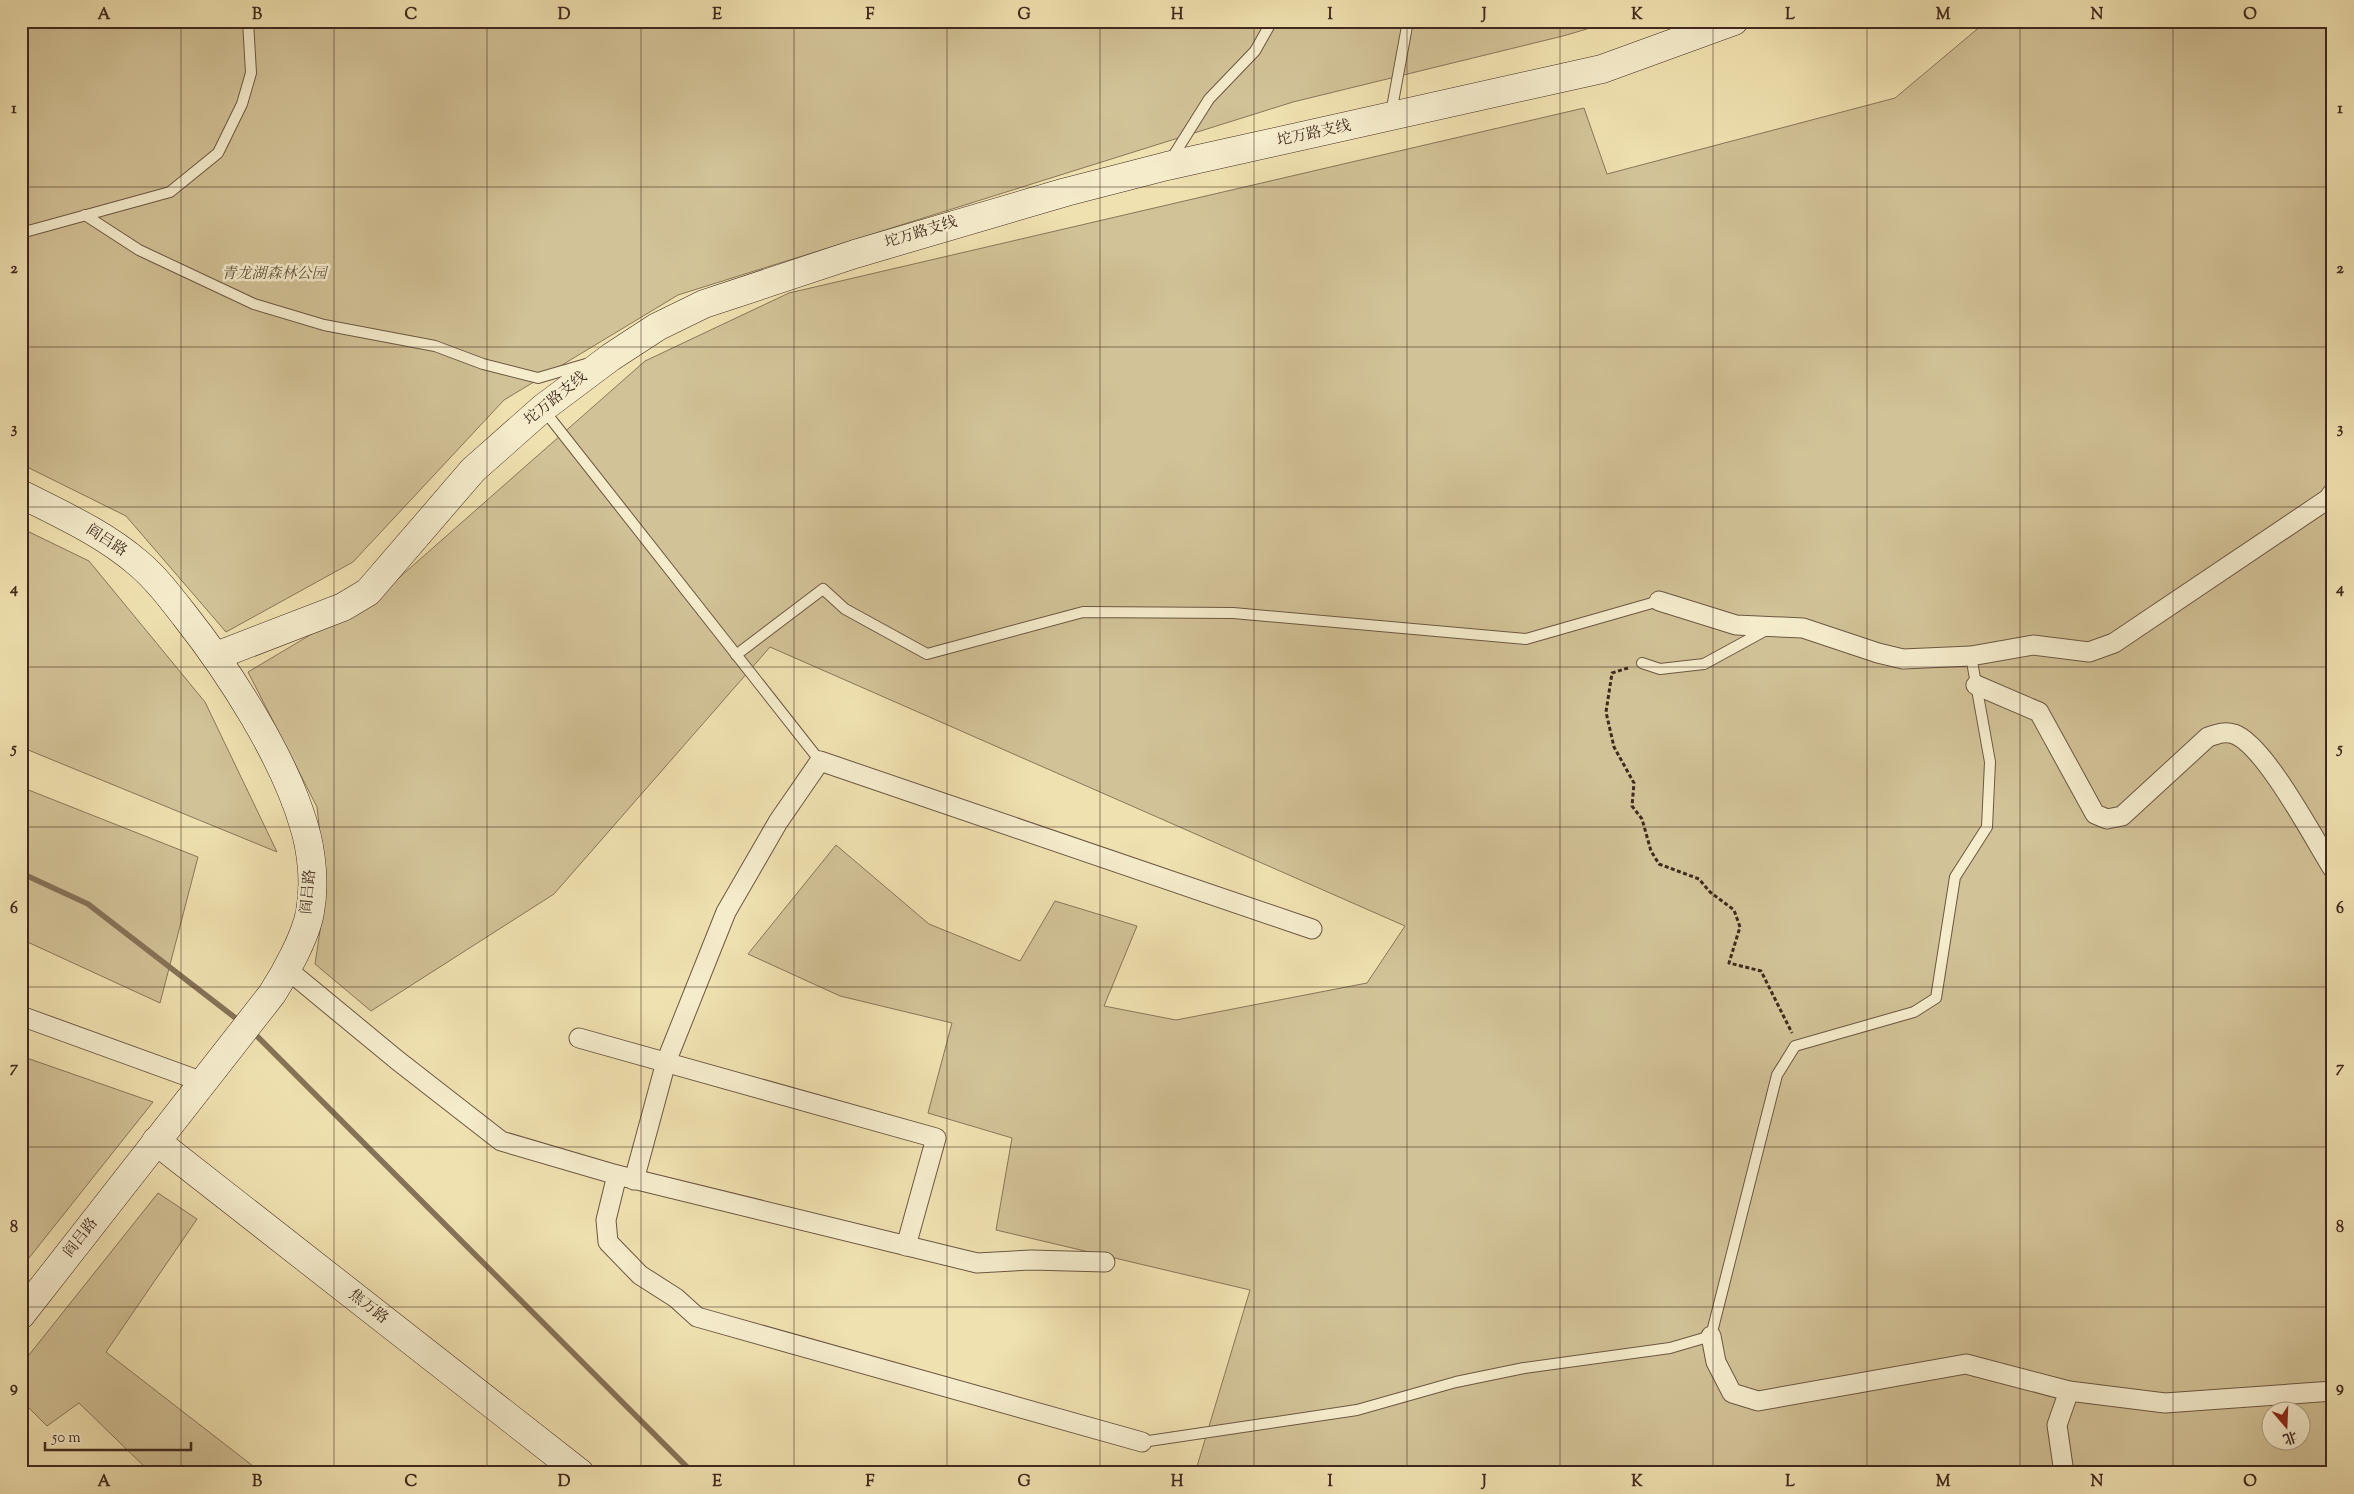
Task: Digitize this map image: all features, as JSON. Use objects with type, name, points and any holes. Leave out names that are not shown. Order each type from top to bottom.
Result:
[{"type":"main road","name":"坨万路支线","points":[[216,656],[343,607],[368,592],[473,470],[543,408],[611,357],[657,327],[704,304],[962,221],[1167,166],[1602,69],[1734,21]]},
{"type":"main road","name":"阎吕路","points":[[21,494],[108,539],[140,564],[166,593],[216,656],[256,723],[291,789],[304,827],[312,865],[310,912],[288,970],[272,994],[21,1315]]},
{"type":"main road","name":"焦万路","points":[[156,1141],[580,1473]]},
{"type":"street","points":[[1659,601],[1736,625],[1803,628],[1878,653],[1903,659],[1971,656],[2033,645],[2089,652],[2114,643],[2328,498],[2333,492]]},
{"type":"street","points":[[1976,685],[2039,712],[2095,814],[2107,818],[2122,816],[2208,737],[2222,732],[2235,735],[2268,763],[2333,870]]},
{"type":"street","points":[[1142,1442],[697,1317],[676,1298],[640,1275],[608,1242],[606,1220],[626,1178],[666,1062],[726,912],[778,822],[820,761],[1312,929]]},
{"type":"street","points":[[288,970],[397,1060],[501,1140],[626,1178],[977,1263],[1031,1260],[1105,1262]]},
{"type":"street","points":[[21,1016],[203,1082]]},
{"type":"street","points":[[579,1038],[936,1138],[906,1246]]},
{"type":"street","points":[[1711,1336],[1716,1362],[1732,1393],[1758,1401],[1966,1364],[2070,1390],[2165,1403],[2333,1391]]},
{"type":"street","points":[[2064,1473],[2057,1425],[2070,1390]]},
{"type":"lane","points":[[21,233],[170,192],[218,153],[242,104],[251,73],[248,21]]},
{"type":"lane","points":[[1167,166],[1209,99],[1255,51],[1272,21]]},
{"type":"lane","points":[[1390,117],[1408,21]]},
{"type":"lane","points":[[85,215],[139,250],[254,304],[324,325],[435,346],[483,364],[538,378],[611,357]]},
{"type":"lane","points":[[543,408],[820,761]]},
{"type":"lane","points":[[736,655],[824,589],[845,609],[927,654],[1083,612],[1233,613],[1526,638],[1659,601]]},
{"type":"lane","points":[[1642,663],[1660,670],[1704,664],[1773,626]]},
{"type":"lane","points":[[1142,1442],[1357,1410],[1456,1382],[1524,1368],[1670,1348],[1711,1336],[1777,1075],[1795,1046],[1914,1012],[1936,998],[1954,877],[1987,827],[1990,762],[1971,656]]},
{"type":"path","points":[[1642,663],[1612,673],[1606,712],[1614,747],[1634,783],[1632,806],[1642,819],[1651,851],[1660,864],[1699,879],[1710,892],[1734,910],[1740,927],[1729,963],[1761,971],[1774,1001],[1791,1028],[1795,1046]]},
{"type":"green space","name":"青龙湖森林公园","points":[[21,21],[1614,21],[1563,36],[1293,102],[678,295],[504,400],[353,562],[226,632],[126,516],[21,464]]},
{"type":"green space","points":[[1980,21],[2333,21],[2333,1473],[1195,1473],[1250,1290],[996,1230],[1012,1138],[928,1113],[952,1023],[840,996],[748,954],[836,845],[929,924],[1020,961],[1055,901],[1137,926],[1104,1006],[1176,1020],[1367,983],[1405,926],[770,647],[554,894],[371,1011],[315,964],[326,891],[317,807],[248,672],[384,591],[645,361],[789,293],[1584,108],[1607,174],[1895,98],[1982,25]]},
{"type":"green space","points":[[21,528],[89,561],[205,702],[277,852],[21,747]]},
{"type":"green space","points":[[21,787],[198,857],[160,1003],[21,939]]},
{"type":"green space","points":[[21,1056],[153,1102],[21,1268]]},
{"type":"green space","points":[[158,1193],[197,1219],[106,1352],[262,1473],[151,1473],[79,1403],[47,1426],[21,1400],[21,1365]]},
{"type":"waterway","points":[[21,873],[88,904],[242,1023]]},
{"type":"waterway","points":[[253,1032],[693,1473]]}]
